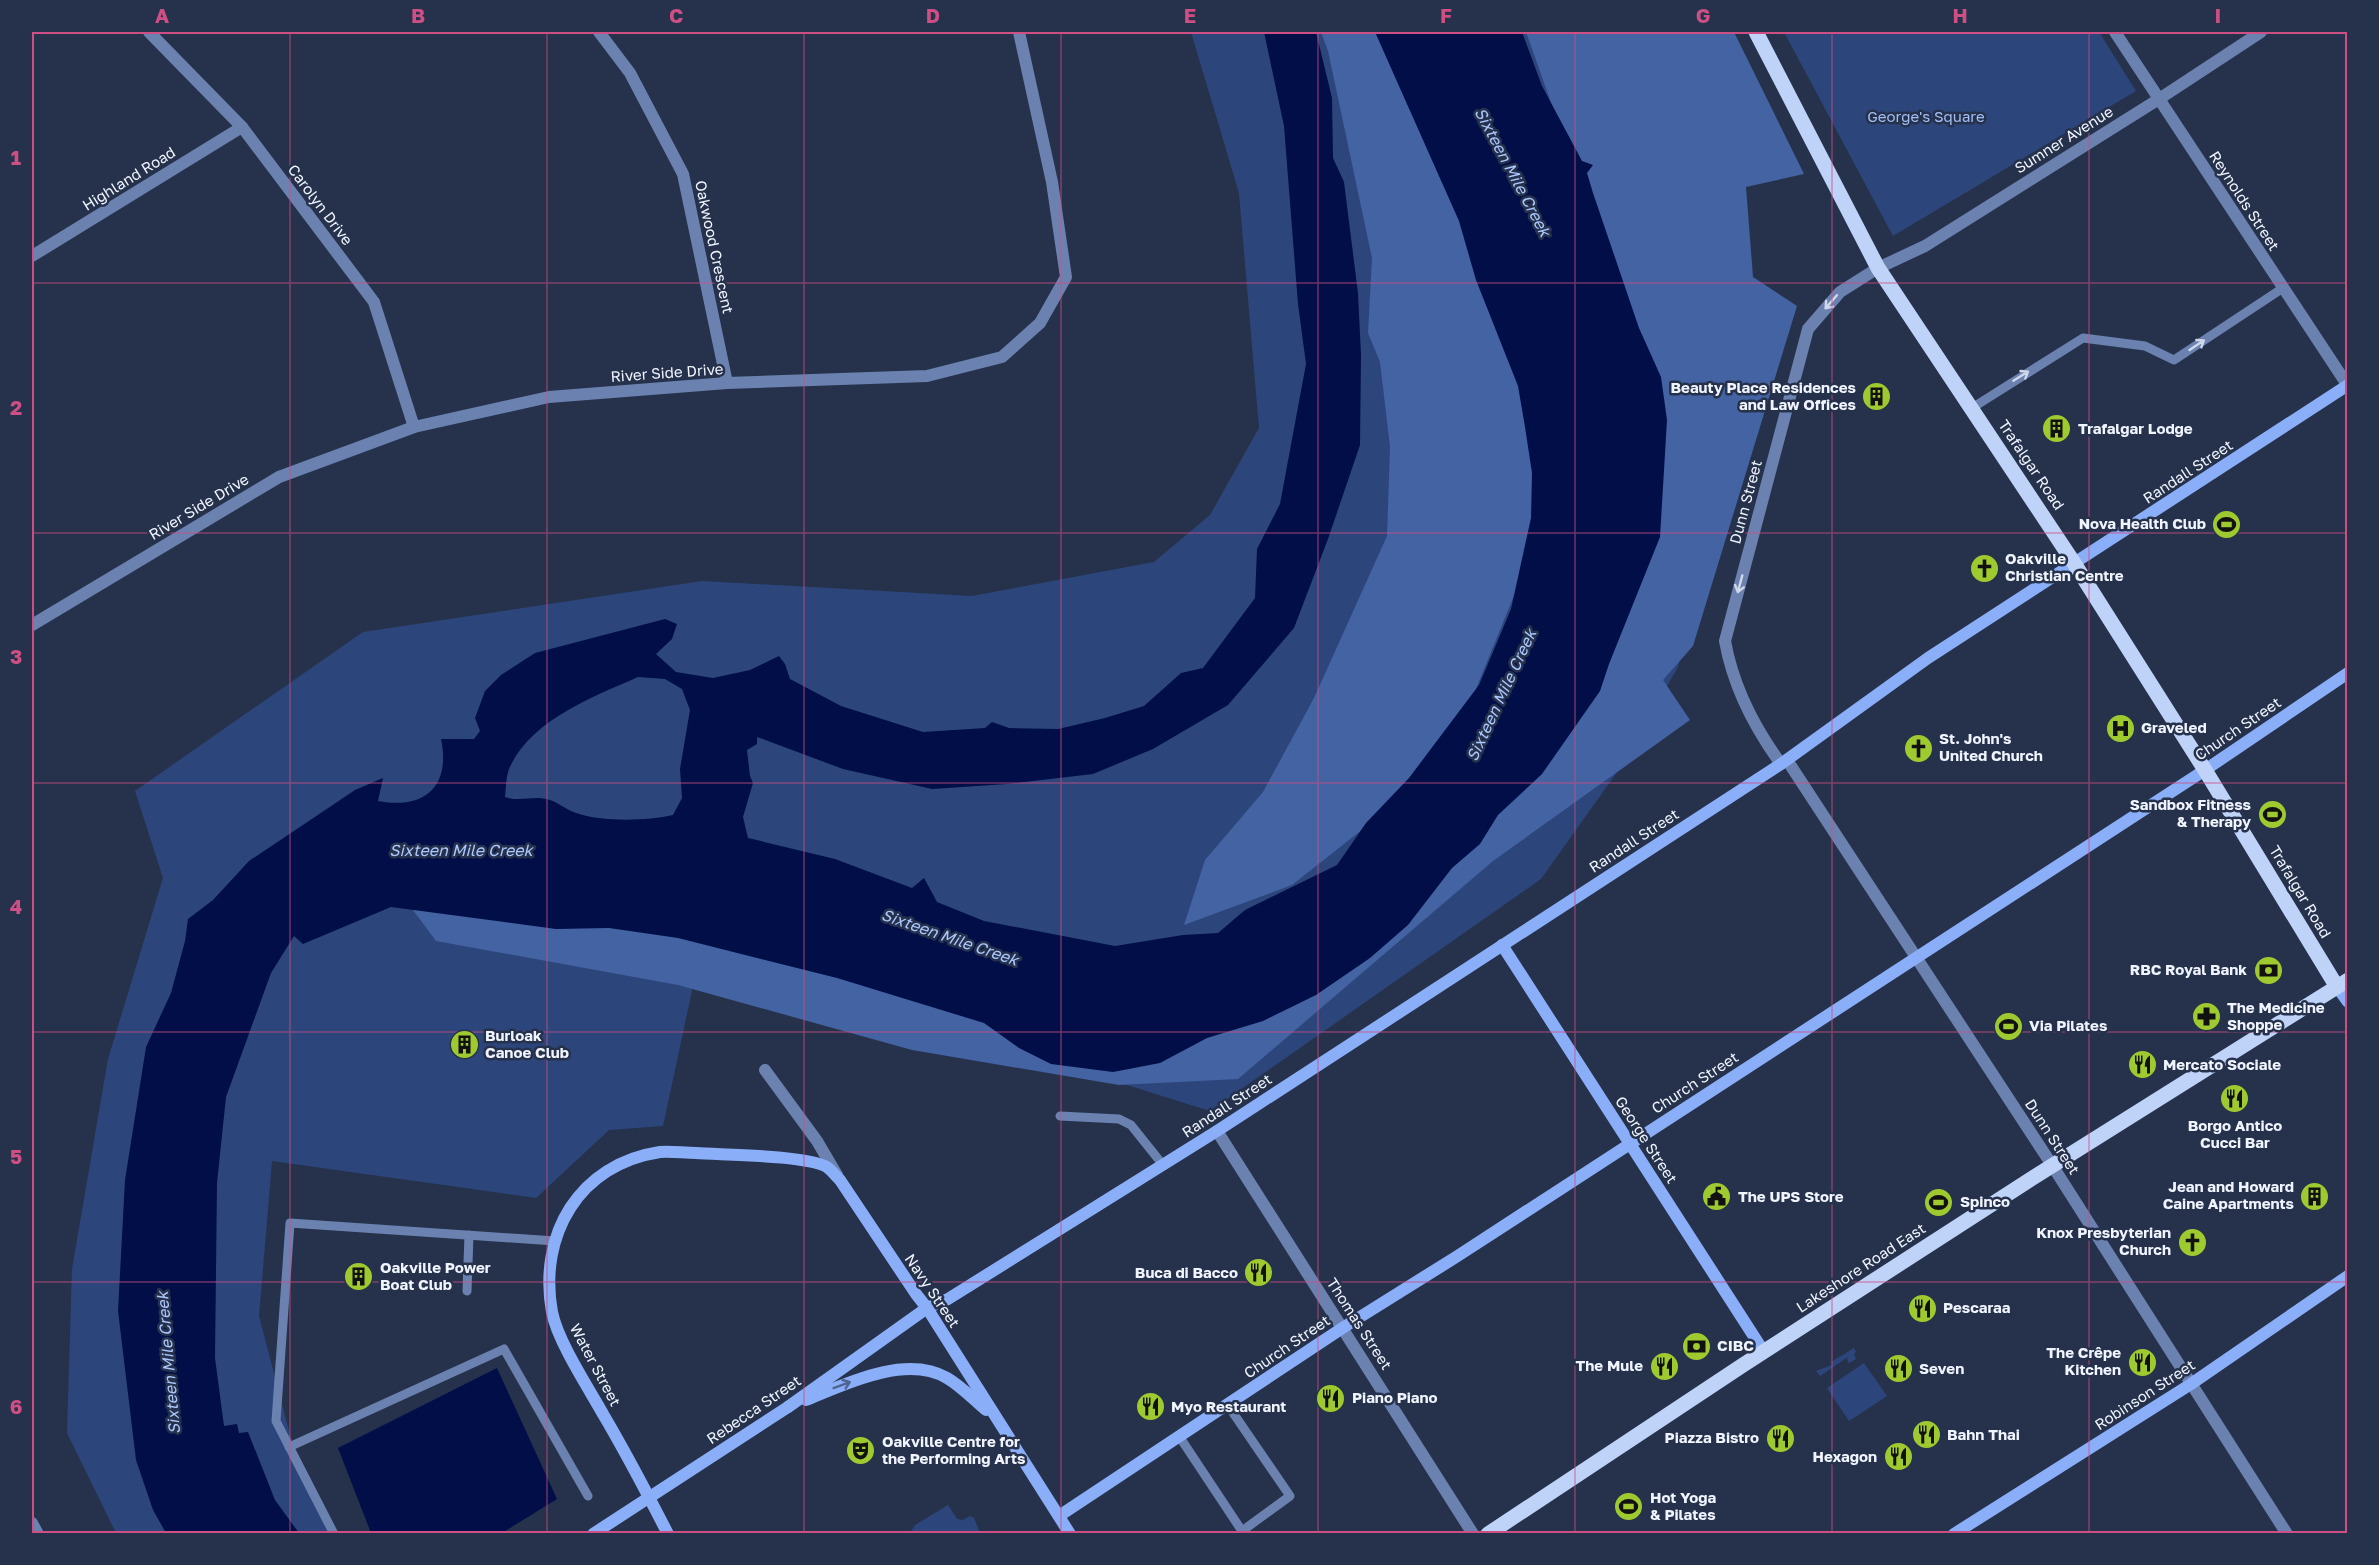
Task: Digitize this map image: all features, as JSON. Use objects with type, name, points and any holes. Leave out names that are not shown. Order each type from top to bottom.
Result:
[{"type":"main road","name":"Trafalgar Road","points":[[1756,32],[1878,268],[2074,563],[2342,983]]},
{"type":"main road","name":"Lakeshore Road East","points":[[1488,1533],[2052,1165],[2342,983]]},
{"type":"street","name":"Carolyn Drive","points":[[149,32],[242,127],[374,302],[414,428]]},
{"type":"street","name":"Oakwood Crescent","points":[[599,32],[630,73],[682,174],[727,383]]},
{"type":"street","name":"River Side Drive","points":[[32,625],[279,477],[414,428],[549,397],[727,383],[927,376],[1002,357],[1040,323],[1066,278],[1052,182],[1019,32]]},
{"type":"street","name":"Reynolds Street","points":[[2115,32],[2347,386]]},
{"type":"street","name":"Sumner Avenue","points":[[1878,268],[1925,246],[2261,32]]},
{"type":"street","name":"Highland Road","points":[[32,256],[242,127]]},
{"type":"street","name":"Dunn Street","points":[[1878,268],[1840,292],[1808,328],[1725,641],[1729,665],[1747,708],[1766,743],[1784,762],[1917,958],[2287,1533]]},
{"type":"street","name":"Randall Street","points":[[927,1308],[948,1299],[1217,1131],[1784,762],[1928,658],[2347,386]]},
{"type":"street","name":"Church Street","points":[[1059,1516],[1344,1327],[1917,958],[2348,674]]},
{"type":"street","name":"George Street","points":[[1502,945],[1764,1352]]},
{"type":"street","name":"Trafalgar Road","points":[[2342,983],[2348,1002]]},
{"type":"street","name":"Navy Street","points":[[765,1070],[817,1141],[840,1180],[927,1308],[1070,1533]]},
{"type":"street","name":"Thomas Street","points":[[1217,1131],[1344,1327],[1473,1533]]},
{"type":"street","name":"Water Street","points":[[668,1533],[569,1354],[552,1314],[549,1272],[555,1241],[572,1201],[591,1181],[609,1169],[640,1157],[662,1152],[805,1161],[826,1167],[840,1180]]},
{"type":"street","name":"Robinson Street","points":[[1954,1533],[2191,1384],[2348,1276]]},
{"type":"street","name":"Rebecca Street","points":[[593,1533],[788,1407],[927,1308]]},
{"type":"street","points":[[788,1407],[879,1373],[923,1370],[948,1378],[996,1418]]},
{"type":"street","points":[[32,1523],[38,1533]]},
{"type":"lane","points":[[1972,408],[2083,338],[2145,346],[2174,360],[2283,288]]},
{"type":"lane","points":[[1060,1116],[1119,1119],[1131,1125],[1163,1165]]},
{"type":"lane","points":[[334,1533],[276,1421],[290,1223],[555,1241]]},
{"type":"lane","points":[[467,1291],[469,1235]]},
{"type":"lane","points":[[290,1447],[504,1349],[588,1496]]},
{"type":"lane","points":[[1179,1436],[1242,1531],[1290,1496],[1227,1404]]},
{"type":"green space","points":[[1191,32],[1641,32],[1730,487],[1678,667],[1620,768],[1541,879],[1210,1111],[1012,1049],[693,986],[663,1126],[609,1130],[536,1198],[272,1161],[259,1316],[290,1435],[330,1533],[116,1533],[67,1433],[72,1269],[108,1059],[163,878],[135,791],[363,632],[702,581],[972,596],[1154,562],[1210,515],[1259,428],[1239,193]]},
{"type":"green space","name":"George's Square","points":[[1784,32],[2099,32],[2136,91],[1893,236]]},
{"type":"green space","points":[[1854,1348],[1856,1359],[1849,1363],[1848,1357],[1820,1376],[1816,1371],[1832,1365],[1831,1362]]},
{"type":"green space","points":[[1864,1363],[1887,1396],[1849,1421],[1827,1388]]},
{"type":"green space","points":[[948,1505],[957,1519],[963,1520],[970,1516],[974,1518],[980,1533],[910,1533],[915,1525]]},
{"type":"shaded area","points":[[1321,32],[1386,32],[1527,350],[1541,499],[1522,576],[1469,706],[1425,769],[1368,825],[1292,885],[1184,925],[1205,860],[1263,792],[1314,698],[1387,536],[1390,447],[1380,362],[1368,333],[1372,258],[1328,51]]},
{"type":"shaded area","points":[[1526,32],[1734,32],[1804,174],[1746,187],[1753,277],[1797,306],[1693,646],[1663,680],[1690,720],[1493,861],[1238,1079],[1119,1085],[912,1050],[678,985],[436,941],[407,902],[480,884],[1107,1046],[1569,688],[1570,156]]},
{"type":"water","name":"Sixteen Mile Creek","points":[[1264,32],[1316,32],[1332,98],[1333,158],[1344,182],[1358,293],[1361,355],[1360,445],[1294,628],[1228,705],[1153,749],[1093,774],[1007,784],[932,789],[843,769],[757,737],[757,744],[747,750],[753,783],[743,817],[748,838],[835,859],[912,888],[924,878],[937,902],[984,921],[1115,946],[1183,935],[1218,933],[1245,910],[1337,865],[1366,823],[1409,778],[1479,685],[1511,609],[1531,518],[1532,473],[1518,386],[1476,280],[1459,221],[1375,32],[1522,32],[1542,86],[1582,161],[1593,165],[1587,173],[1593,193],[1639,328],[1661,377],[1667,420],[1660,537],[1600,691],[1542,774],[1498,815],[1480,844],[1452,868],[1408,925],[1370,958],[1316,995],[1263,1021],[1207,1038],[1160,1063],[1113,1072],[1051,1064],[1019,1048],[984,1023],[837,978],[678,938],[609,928],[556,929],[391,907],[303,944],[294,936],[271,973],[226,1097],[217,1183],[215,1358],[224,1426],[237,1424],[239,1433],[248,1432],[275,1500],[299,1533],[166,1533],[153,1510],[136,1460],[118,1311],[125,1180],[146,1047],[171,993],[185,941],[188,919],[213,900],[249,861],[355,790],[383,778],[378,801],[395,803],[421,798],[431,791],[438,782],[442,770],[441,739],[474,739],[480,731],[475,718],[485,691],[501,675],[535,653],[665,619],[677,624],[672,639],[656,654],[676,672],[713,678],[750,670],[779,656],[785,664],[790,679],[841,706],[923,732],[985,728],[992,722],[1009,728],[1058,729],[1144,706],[1181,673],[1203,668],[1255,598],[1257,549],[1280,504],[1306,364],[1298,304],[1284,126]],"holes":[[[638,677],[665,679],[682,689],[690,710],[680,769],[682,798],[673,815],[637,819],[598,818],[576,813],[546,799],[505,797],[509,769],[519,752],[547,724],[583,702]]]},
{"type":"water","points":[[497,1368],[557,1499],[502,1533],[371,1533],[338,1448]]},
{"type":"place","name":"Beauty Place Residences and Law Offices","points":[[1877,397]]},
{"type":"place","name":"Trafalgar Lodge","points":[[2057,429]]},
{"type":"place","name":"Nova Health Club","points":[[2227,524]]},
{"type":"place","name":"Oakville Christian Centre","points":[[1984,568]]},
{"type":"place","name":"Graveled","points":[[2120,728]]},
{"type":"place","name":"St. John's United Church","points":[[1918,748]]},
{"type":"place","name":"Sandbox Fitness & Therapy","points":[[2272,814]]},
{"type":"place","name":"RBC Royal Bank","points":[[2268,970]]},
{"type":"place","name":"The Medicine Shoppe","points":[[2206,1017]]},
{"type":"place","name":"Via Pilates","points":[[2008,1026]]},
{"type":"place","name":"Burloak Canoe Club","points":[[464,1045]]},
{"type":"place","name":"Mercato Sociale","points":[[2142,1065]]},
{"type":"place","name":"Borgo Antico Cucci Bar","points":[[2235,1099]]},
{"type":"place","name":"Jean and Howard Caine Apartments","points":[[2315,1196]]},
{"type":"place","name":"The UPS Store","points":[[1717,1197]]},
{"type":"place","name":"Spinco","points":[[1939,1202]]},
{"type":"place","name":"Knox Presbyterian Church","points":[[2192,1242]]},
{"type":"place","name":"Buca di Bacco","points":[[1259,1273]]},
{"type":"place","name":"Oakville Power Boat Club","points":[[359,1277]]},
{"type":"place","name":"Pescaraa","points":[[1922,1308]]},
{"type":"place","name":"CIBC","points":[[1696,1346]]},
{"type":"place","name":"The Crêpe Kitchen","points":[[2142,1362]]},
{"type":"place","name":"The Mule","points":[[1664,1366]]},
{"type":"place","name":"Seven","points":[[1898,1369]]},
{"type":"place","name":"Piano Piano","points":[[1331,1398]]},
{"type":"place","name":"Myo Restaurant","points":[[1150,1407]]},
{"type":"place","name":"Bahn Thai","points":[[1926,1435]]},
{"type":"place","name":"Piazza Bistro","points":[[1780,1438]]},
{"type":"place","name":"Oakville Centre for the Performing Arts","points":[[861,1451]]},
{"type":"place","name":"Hexagon","points":[[1898,1457]]},
{"type":"place","name":"Hot Yoga & Pilates","points":[[1629,1507]]}]
